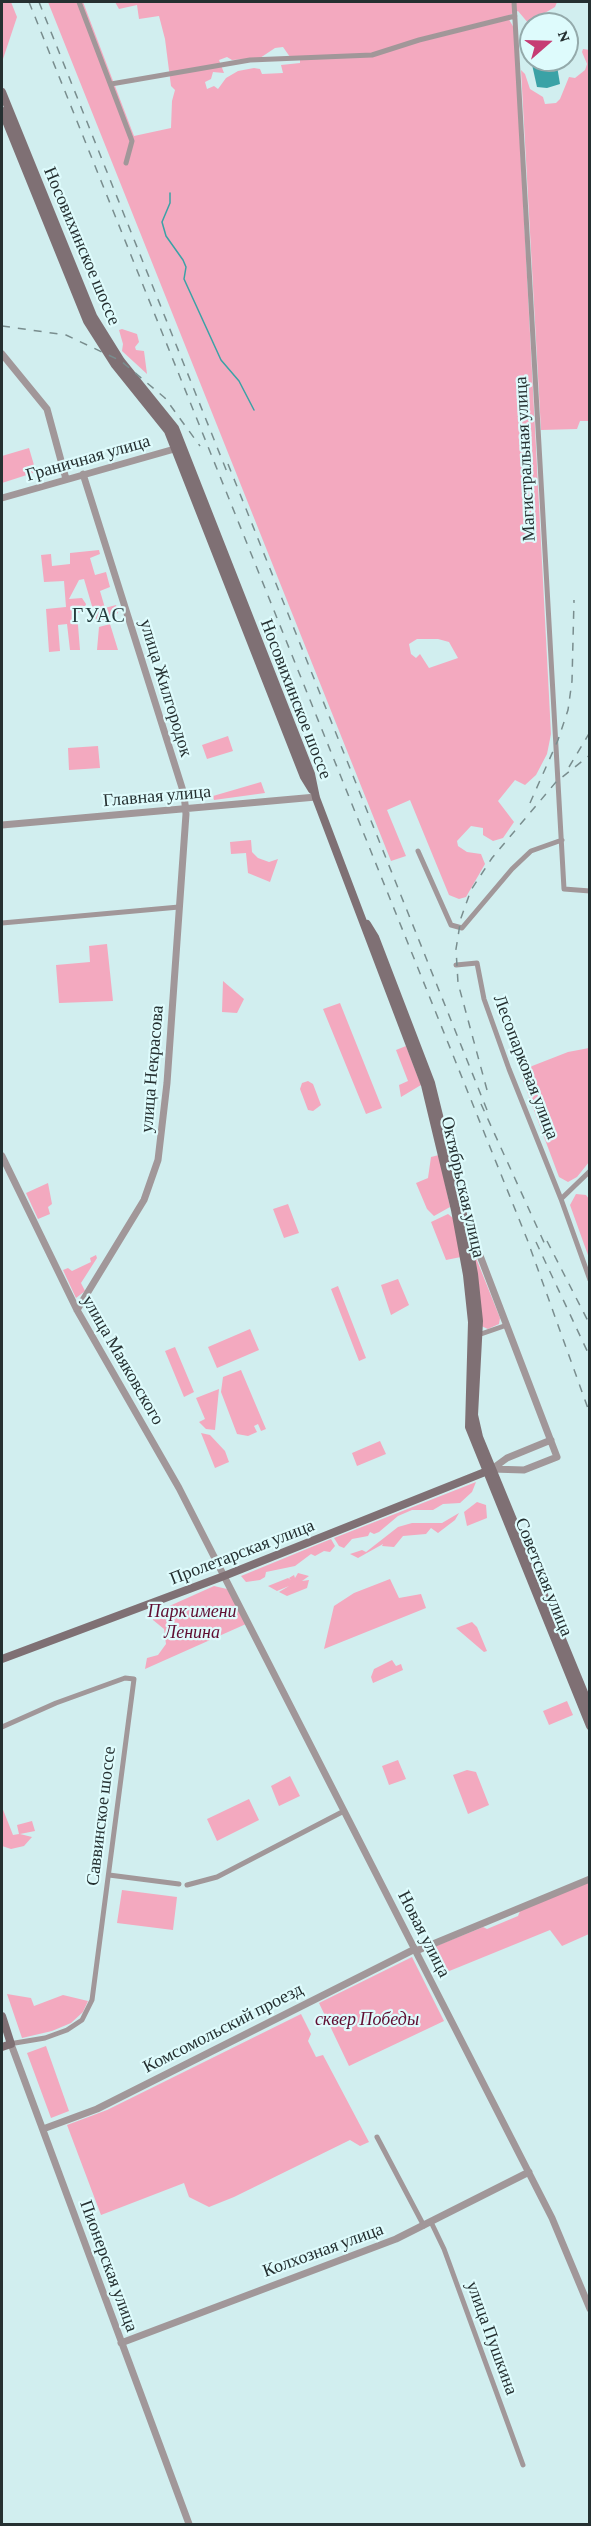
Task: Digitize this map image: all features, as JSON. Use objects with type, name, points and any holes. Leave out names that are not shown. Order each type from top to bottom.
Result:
[{"type":"main road","name":"Носовихинское шоссе","points":[[2,92],[93,316],[120,361],[170,419],[304,777],[316,797]]},
{"type":"main road","name":"Носовихинское шоссе","points":[[2,111],[87,321],[115,365],[164,423],[179,447]]},
{"type":"main road","name":"Октябрьская улица","points":[[316,797],[425,1085],[476,1295],[478,1335],[474,1415],[488,1470]]},
{"type":"main road","name":"Октябрьская улица","points":[[464,1239],[472,1322],[467,1415],[472,1439],[488,1470]]},
{"type":"main road","name":"Пролетарская улица","points":[[2,1659],[224,1576],[488,1470]]},
{"type":"main road","name":"Советская улица","points":[[488,1470],[590,1707]]},
{"type":"main road","name":"Советская улица","points":[[488,1470],[590,1726]]},
{"type":"main road","name":"Пионерская улица","points":[[2,2016],[11,2044]]},
{"type":"main road","points":[[2,2045],[11,2044]]},
{"type":"street","points":[[79,2],[132,141],[126,163]]},
{"type":"street","name":"Магистральная улица","points":[[514,2],[564,890],[590,891]]},
{"type":"street","points":[[111,84],[250,60],[334,59],[372,55],[418,40],[515,16]]},
{"type":"street","points":[[2,354],[47,409],[66,479]]},
{"type":"street","name":"Граничная улица","points":[[2,498],[179,447]]},
{"type":"street","name":"улица Жилгородок","points":[[83,474],[184,794],[186,809]]},
{"type":"street","name":"Главная улица","points":[[2,825],[316,797]]},
{"type":"street","name":"улица Некрасова","points":[[77,1310],[144,1200],[158,1160],[186,809]]},
{"type":"street","points":[[418,851],[451,925],[462,928],[512,869],[531,851],[562,840]]},
{"type":"street","points":[[2,923],[179,908]]},
{"type":"street","name":"Лесопарковая улица","points":[[456,965],[477,963],[484,999],[494,1029],[561,1199],[590,1280]]},
{"type":"street","name":"улица Маяковского","points":[[2,1156],[77,1310],[179,1488],[224,1576]]},
{"type":"street","points":[[561,1199],[590,1171]]},
{"type":"street","points":[[464,1239],[479,1253],[557,1457],[524,1470],[488,1470]]},
{"type":"street","points":[[478,1335],[507,1325]]},
{"type":"street","points":[[488,1470],[507,1458],[551,1440]]},
{"type":"street","points":[[507,1458],[512,1470]]},
{"type":"street","name":"Новая улица","points":[[224,1576],[556,2225],[590,2309]]},
{"type":"street","name":"Саввинское шоссе","points":[[2,1727],[56,1703],[125,1678],[134,1679],[93,1991],[86,2015],[78,2024],[60,2033],[11,2044]]},
{"type":"street","points":[[187,1885],[216,1877],[345,1811]]},
{"type":"street","points":[[109,1875],[179,1884]]},
{"type":"street","name":"Комсомольский проезд","points":[[42,2129],[97,2109],[415,1950],[590,1879]]},
{"type":"street","name":"Пионерская улица","points":[[11,2044],[189,2524]]},
{"type":"street","name":"улица Пушкина","points":[[377,2137],[444,2249],[523,2464]]},
{"type":"street","name":"Колхозная улица","points":[[121,2343],[396,2239],[529,2172]]},
{"type":"green space","points":[[2,2],[11,2],[17,17],[2,62]]},
{"type":"green space","points":[[48,2],[83,2],[134,136],[171,128],[172,101],[175,90],[171,86],[165,39],[159,16],[139,19],[137,5],[119,9],[115,2],[557,2],[555,7],[546,12],[518,11],[507,16],[514,28],[551,734],[547,754],[536,775],[525,785],[515,780],[498,801],[514,822],[503,838],[493,841],[483,835],[483,828],[471,826],[457,841],[458,846],[467,852],[481,854],[485,864],[466,897],[459,899],[449,895],[410,800],[387,810],[406,856],[391,861]],"holes":[[[283,47],[290,57],[300,59],[300,63],[281,65],[283,73],[262,74],[260,69],[254,68],[238,71],[226,78],[218,89],[214,86],[207,89],[205,82],[211,79],[213,72],[224,73],[219,60],[227,57],[232,60],[260,58],[275,48]],[[417,639],[438,639],[449,642],[458,658],[429,668],[420,654],[416,658],[411,654],[409,644]]]},
{"type":"green space","points":[[583,49],[590,50],[589,421],[580,421],[577,429],[541,430],[521,72],[525,74],[530,89],[543,97],[545,104],[556,103],[569,77],[575,78],[585,70],[587,64]]},
{"type":"green space","points":[[119,330],[137,334],[139,342],[135,347],[136,350],[144,351],[147,374],[122,351],[123,344]]},
{"type":"green space","points":[[29,448],[36,472],[2,483],[2,456]]},
{"type":"green space","points":[[99,550],[100,554],[90,558],[95,575],[106,572],[110,587],[100,591],[105,608],[116,605],[118,613],[97,623],[84,579],[79,580],[69,599],[82,598],[86,604],[84,611],[77,613],[80,650],[70,650],[67,624],[58,625],[60,651],[49,652],[46,609],[66,607],[64,581],[44,582],[41,555],[51,554],[52,566],[70,564],[70,553]]},
{"type":"green space","points":[[110,624],[118,650],[97,650],[99,627]]},
{"type":"green space","points":[[228,736],[233,751],[207,759],[202,745]]},
{"type":"green space","points":[[98,746],[100,768],[69,770],[68,748]]},
{"type":"green space","points":[[261,782],[265,793],[214,800],[213,796]]},
{"type":"green space","points":[[251,840],[252,852],[258,858],[269,862],[278,859],[270,882],[248,873],[246,853],[231,854],[230,842]]},
{"type":"green space","points":[[107,944],[113,1001],[59,1003],[56,965],[90,962],[89,946]]},
{"type":"green space","points":[[223,981],[244,999],[237,1013],[222,1012]]},
{"type":"green space","points":[[340,1003],[382,1108],[366,1114],[323,1009]]},
{"type":"green space","points":[[406,1046],[421,1085],[401,1097],[399,1085],[408,1081],[396,1050]]},
{"type":"green space","points":[[589,1048],[589,1162],[577,1177],[568,1182],[559,1177],[522,1078],[527,1068],[568,1052]]},
{"type":"green space","points":[[308,1081],[313,1084],[321,1105],[313,1111],[308,1110],[300,1089],[302,1083]]},
{"type":"green space","points":[[439,1155],[450,1207],[434,1216],[427,1209],[416,1183],[428,1178],[431,1157]]},
{"type":"green space","points":[[48,1183],[52,1204],[48,1207],[50,1214],[38,1219],[26,1193]]},
{"type":"green space","points":[[576,1194],[586,1195],[589,1199],[589,1258],[570,1205]]},
{"type":"green space","points":[[288,1204],[299,1233],[284,1238],[273,1209]]},
{"type":"green space","points":[[448,1214],[453,1218],[461,1257],[446,1260],[431,1222]]},
{"type":"green space","points":[[474,1253],[500,1318],[499,1324],[488,1329],[481,1326]]},
{"type":"green space","points":[[96,1255],[97,1258],[81,1283],[85,1291],[76,1298],[63,1270],[68,1268],[72,1271],[91,1262],[90,1258]]},
{"type":"green space","points":[[398,1279],[409,1305],[391,1315],[381,1285]]},
{"type":"green space","points":[[338,1286],[366,1358],[359,1361],[331,1289]]},
{"type":"green space","points":[[250,1329],[259,1350],[217,1368],[208,1347]]},
{"type":"green space","points":[[175,1347],[194,1392],[184,1397],[165,1351]]},
{"type":"green space","points":[[241,1370],[266,1429],[261,1431],[258,1424],[254,1426],[257,1432],[248,1436],[237,1434],[221,1392],[223,1377]]},
{"type":"green space","points":[[219,1389],[215,1430],[206,1429],[199,1422],[205,1419],[196,1398]]},
{"type":"green space","points":[[201,1433],[210,1435],[225,1451],[229,1462],[215,1468]]},
{"type":"green space","points":[[380,1441],[386,1454],[357,1466],[352,1453]]},
{"type":"green space","points":[[476,1482],[472,1492],[460,1503],[443,1504],[433,1510],[412,1510],[398,1516],[379,1532],[374,1534],[370,1532],[368,1536],[352,1539],[344,1548],[339,1546],[334,1538]]},
{"type":"green space","points":[[477,1502],[486,1505],[487,1518],[467,1526],[464,1512]]},
{"type":"green space","points":[[459,1513],[455,1520],[438,1533],[431,1528],[426,1534],[403,1536],[394,1547],[382,1546],[383,1544],[358,1558],[350,1554],[362,1550],[366,1552],[398,1527],[412,1523],[442,1523]]},
{"type":"green space","points":[[331,1539],[335,1546],[330,1552],[324,1551],[315,1556],[311,1554],[295,1566],[266,1572],[265,1577],[260,1580],[246,1582],[241,1576]]},
{"type":"green space","points":[[298,1573],[309,1576],[302,1581],[309,1580],[307,1588],[287,1596],[279,1592],[289,1586],[277,1591],[268,1586],[288,1578],[291,1580],[289,1578],[294,1575],[295,1578]]},
{"type":"green space","points":[[390,1579],[399,1598],[421,1594],[426,1608],[324,1649],[334,1606],[354,1593]]},
{"type":"green space","name":"Парк имени Ленина","points":[[214,1586],[227,1589],[246,1624],[145,1669],[147,1658],[158,1655],[166,1644],[164,1629],[153,1620],[156,1612]]},
{"type":"green space","points":[[472,1622],[477,1627],[487,1651],[484,1652],[456,1628]]},
{"type":"green space","points":[[392,1660],[396,1666],[401,1664],[403,1670],[373,1683],[371,1677],[374,1669]]},
{"type":"green space","points":[[567,1701],[573,1715],[549,1725],[543,1711]]},
{"type":"green space","points":[[398,1760],[406,1779],[389,1785],[382,1766]]},
{"type":"green space","points":[[467,1770],[476,1772],[489,1805],[468,1814],[453,1775]]},
{"type":"green space","points":[[290,1776],[300,1796],[279,1806],[271,1786]]},
{"type":"green space","points":[[249,1799],[259,1820],[217,1841],[207,1819]]},
{"type":"green space","points":[[2,1807],[13,1835],[19,1834],[17,1825],[32,1821],[35,1831],[20,1834],[32,1837],[24,1846],[11,1849],[2,1846]]},
{"type":"green space","points":[[589,1882],[589,1934],[562,1946],[550,1930],[442,1974],[429,1949],[483,1927],[487,1929],[518,1916],[520,1911]]},
{"type":"green space","points":[[122,1890],[177,1897],[173,1930],[117,1923]]},
{"type":"green space","name":"сквер Победы","points":[[412,1957],[444,2021],[349,2066],[319,2003]]},
{"type":"green space","points":[[7,1994],[31,1998],[34,2006],[63,1995],[88,2001],[83,2012],[71,2023],[52,2031],[22,2038]]},
{"type":"green space","points":[[301,2014],[311,2034],[308,2041],[316,2057],[323,2055],[369,2142],[360,2146],[350,2140],[209,2207],[189,2197],[184,2183],[101,2215],[67,2125],[107,2110]]},
{"type":"green space","points":[[46,2046],[69,2111],[51,2118],[27,2053]]},
{"type":"water","points":[[534,72],[558,72],[560,84],[547,88],[537,87]]},
{"type":"waterway","points":[[170,193],[170,203],[162,222],[166,236],[183,260],[186,267],[184,279],[221,360],[239,381],[254,410]]},
{"type":"railway","points":[[29,2],[527,1239],[590,1414]]},
{"type":"railway","points":[[39,2],[227,472]]},
{"type":"railway","points":[[2,326],[66,335],[121,361],[165,398],[200,446]]},
{"type":"railway","points":[[228,464],[487,1110]]},
{"type":"railway","points":[[530,803],[558,740],[568,710],[572,681],[574,600]]},
{"type":"railway","points":[[569,767],[590,732]]},
{"type":"railway","points":[[487,1090],[458,983],[456,949],[461,918],[471,890],[492,858],[556,782],[590,755]]},
{"type":"railway","points":[[481,1104],[547,1249]]},
{"type":"railway","points":[[547,1241],[590,1325]]},
{"type":"railway","points":[[536,1242],[590,1357]]},
{"type":"district","name":"ГУАС","points":[[99,616]]}]
